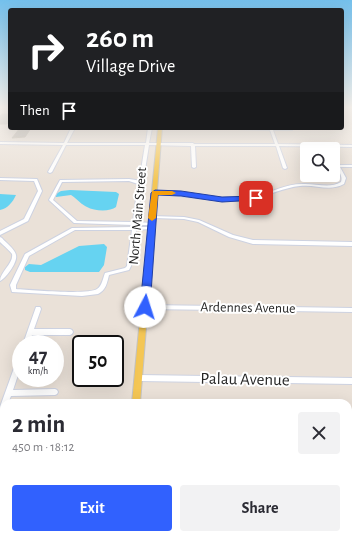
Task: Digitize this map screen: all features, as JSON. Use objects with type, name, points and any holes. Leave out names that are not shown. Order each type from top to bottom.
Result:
[{"type":"main road","name":"North Main Street","points":[[136,399],[160,132]]},
{"type":"street","points":[[50,172],[71,132]]},
{"type":"street","points":[[140,173],[143,170],[149,132]]},
{"type":"street","points":[[272,132],[285,168]]},
{"type":"street","points":[[0,143],[300,146]]},
{"type":"street","points":[[193,144],[194,167]]},
{"type":"street","points":[[340,147],[352,146]]},
{"type":"street","points":[[340,166],[352,166]]},
{"type":"street","points":[[155,193],[181,194],[222,200],[241,200],[264,196],[294,185],[309,184],[334,187],[344,181],[340,171]]},
{"type":"street","points":[[0,178],[36,180],[40,191],[26,220],[0,233]]},
{"type":"street","points":[[134,226],[76,222],[51,200],[61,181],[137,181],[140,185],[134,226],[128,268],[123,271],[107,274],[103,287],[98,292],[82,294],[14,291],[13,285],[27,255],[74,229],[134,226],[152,226]]},
{"type":"street","points":[[152,217],[184,218],[198,221],[231,236],[253,242],[352,244]]},
{"type":"street","points":[[74,229],[76,222]]},
{"type":"street","points":[[0,239],[14,254],[5,276],[0,279]]},
{"type":"street","name":"Ardennes Avenue","points":[[145,307],[352,310]]},
{"type":"street","points":[[29,335],[38,309]]},
{"type":"street","points":[[30,332],[70,332]]},
{"type":"street","name":"Palau Avenue","points":[[139,378],[352,381]]},
{"type":"street","points":[[6,399],[12,381]]},
{"type":"street","points":[[8,392],[55,392]]},
{"type":"water","points":[[61,191],[116,192],[119,194],[116,207],[110,210],[98,210],[85,206],[71,195],[56,197],[56,194]]},
{"type":"water","points":[[0,194],[16,195],[10,205],[0,210]]},
{"type":"water","points":[[104,244],[107,247],[104,265],[99,272],[30,272],[25,270],[25,267],[29,264],[41,265],[79,246]]},
{"type":"building","points":[[17,132],[28,132],[25,137],[12,138]]},
{"type":"slow traffic","points":[[152,218],[155,193],[172,193]]},
{"type":"route","points":[[145,307],[155,193],[194,195],[222,200],[256,198]]}]
